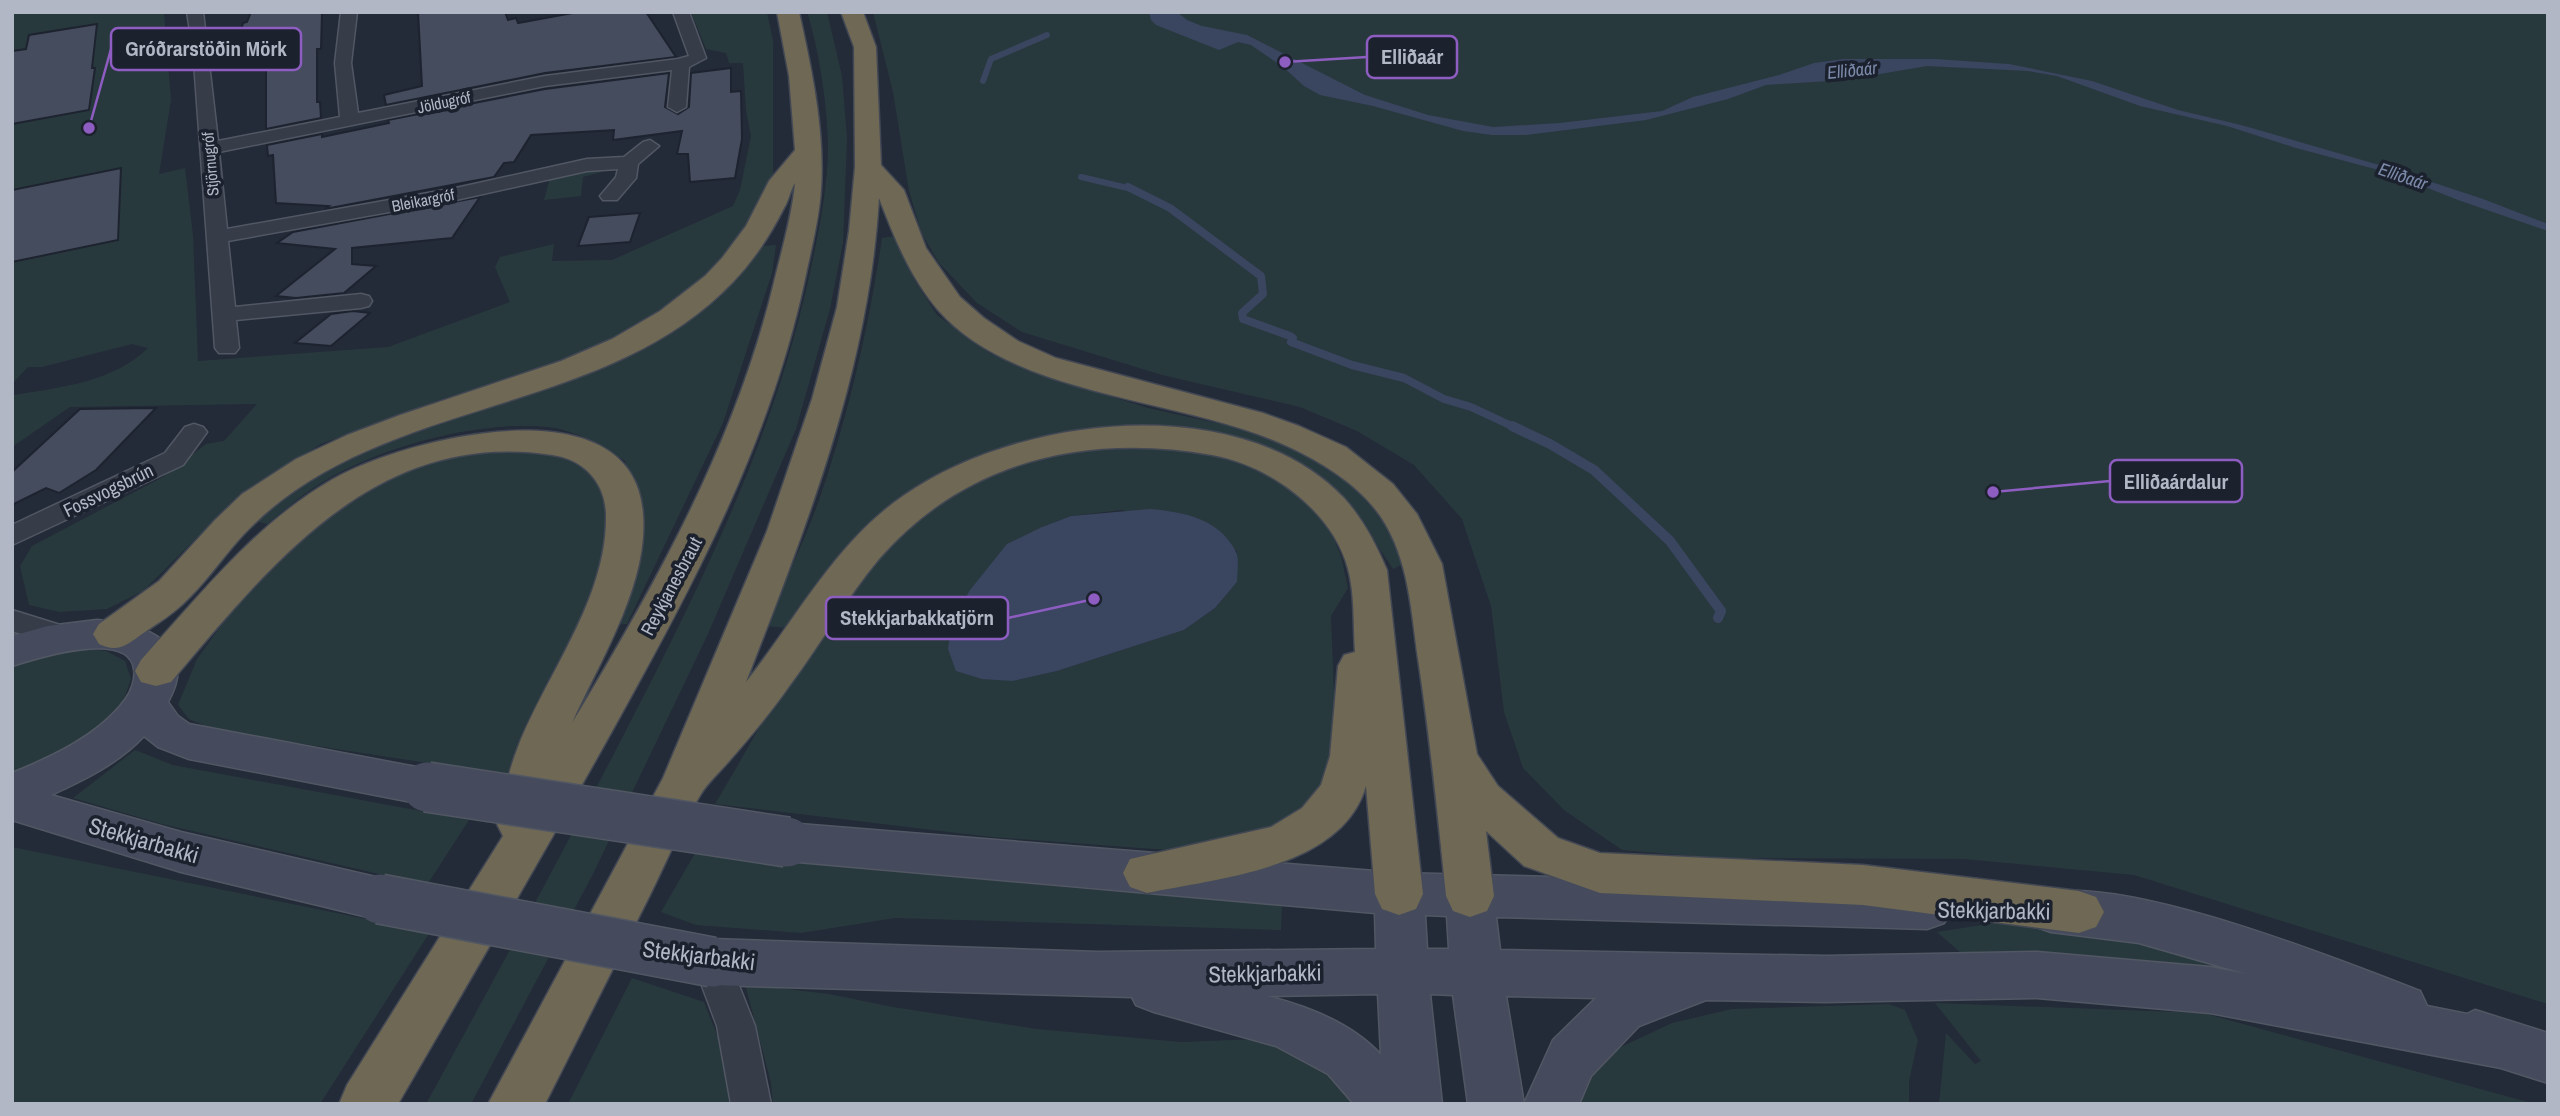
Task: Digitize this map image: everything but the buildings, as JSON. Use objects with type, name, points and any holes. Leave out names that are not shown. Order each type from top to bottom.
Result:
[{"type":"highway","name":"Reykjanesbraut","points":[[367,1104],[507,873],[672,589],[727,474],[762,384],[783,317],[808,186],[801,67],[788,12]]},
{"type":"highway","points":[[516,1104],[685,780],[786,531],[829,399],[852,307],[863,231],[868,167],[865,47],[852,12]]},
{"type":"highway","points":[[113,634],[171,593],[248,509],[310,467],[396,428],[579,367],[619,349],[664,323],[701,296],[728,270],[757,232],[780,185],[807,152]]},
{"type":"highway","points":[[868,167],[890,190],[912,248],[949,303],[973,325],[1007,348],[1066,372],[1251,420],[1287,433],[1334,456],[1380,492],[1403,523],[1423,564],[1455,757],[1469,896]]},
{"type":"highway","points":[[685,780],[750,706],[834,591],[878,537],[902,514],[935,491],[992,462],[1063,441],[1152,435],[1193,439],[1257,457],[1300,481],[1330,504],[1359,543],[1368,570],[1399,894]]},
{"type":"highway","points":[[151,687],[267,549],[298,519],[352,482],[414,457],[489,441],[543,442],[569,446],[593,456],[609,469],[622,497],[625,517],[617,564],[593,635],[540,749],[507,873]]},
{"type":"highway","points":[[1147,873],[1282,844],[1318,821],[1341,793],[1352,756],[1368,570]]},
{"type":"highway","points":[[1455,757],[1482,799],[1541,852],[1600,873],[1863,885],[2079,912]]},
{"type":"main road","points":[[12,651],[62,636],[113,634]]},
{"type":"main road","name":"Stekkjarbakki","points":[[113,634],[136,641],[151,653],[154,722],[170,735],[189,742],[427,787],[788,842],[1399,894],[2079,912],[2141,921],[2295,967],[2498,1044]]},
{"type":"main road","points":[[12,791],[57,773],[86,757],[121,730],[151,687]]},
{"type":"main road","name":"Stekkjarbakki","points":[[12,802],[181,852],[380,898],[712,962],[1098,975],[1403,971],[1705,977],[2051,976],[2210,990],[2498,1044],[2548,1058]]},
{"type":"main road","points":[[1399,894],[1405,1026],[1414,1104]]},
{"type":"main road","points":[[1469,896],[1476,972],[1496,1104]]},
{"type":"main road","points":[[1098,975],[1287,1025],[1347,1056],[1390,1104]]},
{"type":"main road","points":[[1551,1104],[1572,1058],[1620,1009],[1705,977]]},
{"type":"street","name":"Stjörnugróf","points":[[195,12],[201,49],[227,348]]},
{"type":"street","points":[[349,12],[343,63],[350,121]]},
{"type":"street","points":[[677,107],[681,64],[698,58],[681,12]]},
{"type":"street","name":"Jöldugróf","points":[[208,149],[545,81],[681,64]]},
{"type":"street","points":[[610,196],[626,178],[629,162],[650,146]]},
{"type":"street","name":"Bleikargróf","points":[[216,237],[456,194],[576,167],[629,162]]},
{"type":"street","points":[[223,316],[252,310],[361,301]]},
{"type":"street","name":"Fossvogsbrún","points":[[12,536],[174,459],[194,432]]},
{"type":"street","points":[[12,620],[62,636]]},
{"type":"street","points":[[712,962],[736,1026],[751,1104]]},
{"type":"shaded area","points":[[12,12],[164,12],[171,100],[159,174],[185,168],[193,235],[198,361],[388,347],[510,302],[495,267],[500,257],[554,244],[552,261],[612,260],[733,206],[740,190],[751,136],[746,110],[743,63],[729,63],[726,53],[706,49],[691,12],[767,12],[773,41],[773,181],[740,240],[689,291],[635,327],[551,366],[442,399],[321,444],[240,495],[143,591],[107,609],[60,612],[29,605],[20,566],[32,546],[163,477],[206,444],[224,441],[257,404],[70,407],[12,447]],"holes":[[[132,344],[148,348],[119,369],[85,382],[13,395],[13,383],[28,367],[42,367]]]},
{"type":"shaded area","points":[[807,12],[827,12],[842,76],[847,138],[843,243],[830,309],[796,429],[708,634],[593,874],[471,1104],[426,1104],[562,853],[666,651],[723,532],[771,409],[808,282],[826,180],[828,132],[825,97]]},
{"type":"shaded area","points":[[873,12],[2548,12],[2548,1004],[2134,875],[1964,859],[1716,858],[1622,850],[1564,810],[1523,768],[1504,712],[1491,606],[1462,519],[1414,465],[1357,431],[1300,407],[1162,375],[1022,332],[977,303],[939,263],[922,234],[909,191],[893,92]]},
{"type":"shaded area","points":[[598,168],[602,172],[583,177],[581,196],[544,200],[550,178]]},
{"type":"shaded area","points":[[896,236],[915,281],[937,315],[991,354],[1148,408],[1230,426],[1291,444],[1345,479],[1382,518],[1403,564],[1393,569],[1367,530],[1314,478],[1262,452],[1064,434],[1018,443],[960,467],[787,628],[766,626],[812,518],[839,438],[864,338],[882,238]]},
{"type":"shaded area","points":[[776,245],[772,273],[723,423],[627,624],[611,625],[635,494],[625,461],[598,444],[569,431],[520,426],[460,432],[429,439],[398,448],[342,471],[311,489],[267,524],[256,521],[297,487],[371,449],[608,365],[679,327],[715,300],[763,246]]},
{"type":"shaded area","points":[[1118,444],[1238,456],[1287,482],[1324,515],[1341,556],[1348,588],[1331,616],[1337,769],[1283,827],[1225,842],[1167,850],[991,837],[715,804],[796,666],[826,621],[859,577],[895,538],[935,504],[995,470],[1065,451]],"holes":[[[1122,510],[1237,551],[1237,582],[1215,608],[1184,630],[1057,671],[1013,681],[1042,527],[1071,516]]]},
{"type":"shaded area","points":[[513,447],[570,456],[598,475],[610,506],[601,577],[513,776],[218,731],[189,719],[178,705],[197,659],[246,591],[302,532],[407,467]]},
{"type":"shaded area","points":[[78,648],[106,651],[125,661],[131,679],[123,702],[102,726],[70,750],[12,774],[12,665],[42,654]]},
{"type":"shaded area","points":[[135,750],[173,765],[469,820],[427,885],[162,824],[73,798]]},
{"type":"shaded area","points":[[12,847],[430,932],[320,1104],[12,1104]]},
{"type":"shaded area","points":[[698,848],[1063,887],[1282,903],[1281,930],[895,918],[801,933],[696,925],[661,912]]},
{"type":"shaded area","points":[[2007,921],[2133,936],[2236,963],[2239,975],[1961,953],[1937,932]]},
{"type":"shaded area","points":[[632,978],[704,1002],[726,1057],[729,1104],[568,1104]]},
{"type":"shaded area","points":[[745,984],[829,994],[893,1007],[1037,1029],[1181,1042],[1259,1039],[1329,1072],[1365,1104],[773,1104],[771,1083]]},
{"type":"shaded area","points":[[1935,1003],[2203,1013],[2535,1104],[1939,1104],[1946,1033],[1975,1064],[1981,1061]]},
{"type":"shaded area","points":[[1889,1004],[1905,1010],[1918,1040],[1909,1081],[1909,1104],[1569,1104],[1608,1053],[1672,1023],[1732,1009]]},
{"type":"water","points":[[1149,12],[1177,12],[1202,26],[1247,35],[1365,95],[1428,115],[1493,127],[1560,123],[1662,111],[1693,97],[1814,63],[1844,59],[1935,59],[2009,64],[2092,81],[2178,110],[2241,125],[2386,167],[2548,224],[2548,231],[2390,173],[2227,126],[2140,106],[2057,76],[2028,71],[1927,66],[1845,80],[1766,85],[1728,99],[1646,120],[1526,135],[1492,135],[1463,131],[1373,106],[1320,95],[1304,86],[1283,67],[1251,45],[1238,42],[1219,50],[1156,25]]},
{"type":"water","points":[[1150,509],[1175,512],[1198,519],[1228,539],[1237,553],[1237,582],[1215,608],[1184,630],[1057,671],[1013,681],[982,679],[956,671],[948,649],[952,622],[970,590],[1007,544],[1071,516]]},
{"type":"waterway","points":[[983,81],[991,59],[1047,35]]},
{"type":"waterway","points":[[1081,177],[1132,189]]},
{"type":"waterway","points":[[1128,187],[1132,189]]},
{"type":"waterway","points":[[1132,189],[1170,208],[1261,276],[1263,294],[1242,313],[1243,319],[1290,336],[1293,338],[1291,342],[1352,365],[1404,378],[1444,399],[1471,407],[1516,428]]},
{"type":"waterway","points":[[1512,426],[1550,444],[1594,470],[1670,541],[1721,611],[1718,618]]},
{"type":"place","name":"Elliðaár","points":[[1285,62]]},
{"type":"place","name":"Gróðrarstöðin Mörk","points":[[89,128]]},
{"type":"place","name":"Elliðaárdalur","points":[[1993,492]]},
{"type":"place","name":"Stekkjarbakkatjörn","points":[[1094,599]]}]
